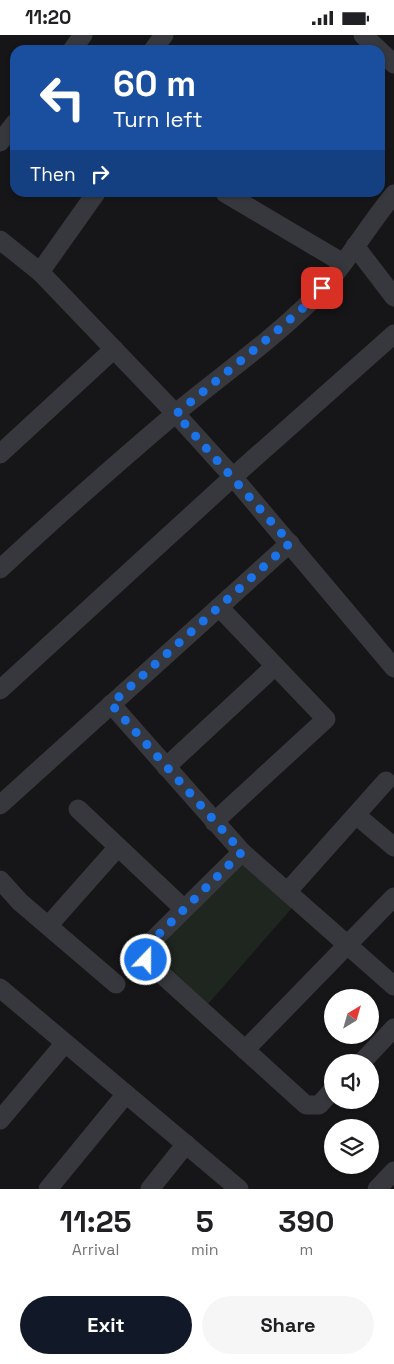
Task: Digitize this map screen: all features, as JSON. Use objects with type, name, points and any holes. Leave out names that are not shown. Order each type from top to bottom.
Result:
[{"type":"street","points":[[363,35],[374,45]]},
{"type":"street","points":[[385,55],[394,64]]},
{"type":"street","points":[[0,142],[10,129]]},
{"type":"street","points":[[40,272],[93,197]]},
{"type":"street","points":[[232,197],[343,263]]},
{"type":"street","points":[[0,569],[56,517],[305,307],[343,263],[385,197]]},
{"type":"street","points":[[0,240],[40,272],[176,414],[290,543],[394,668]]},
{"type":"street","points":[[355,246],[394,297]]},
{"type":"street","points":[[0,691],[232,477],[394,334]]},
{"type":"street","points":[[0,454],[114,349]]},
{"type":"street","points":[[0,805],[290,543]]},
{"type":"street","points":[[214,822],[326,719],[218,607]]},
{"type":"street","points":[[166,767],[275,665]]},
{"type":"street","points":[[111,704],[242,852],[394,986]]},
{"type":"street","points":[[287,892],[386,781]]},
{"type":"street","points":[[78,809],[184,909]]},
{"type":"street","points":[[356,815],[394,847]]},
{"type":"street","points":[[48,926],[118,847]]},
{"type":"street","points":[[242,852],[146,947],[146,960],[306,1105],[319,1105],[324,1100]]},
{"type":"street","points":[[0,880],[20,902],[116,984]]},
{"type":"street","points":[[245,1049],[394,897]]},
{"type":"street","points":[[2,994],[126,1093],[239,1189]]},
{"type":"street","points":[[369,1054],[394,1028]]},
{"type":"street","points":[[0,1121],[65,1043]]},
{"type":"street","points":[[48,1189],[126,1093]]},
{"type":"street","points":[[150,1189],[186,1144]]},
{"type":"street","points":[[377,1189],[394,1171]]},
{"type":"shaded area","points":[[243,853],[298,901],[202,1011],[146,947]]},
{"type":"route","points":[[146,960],[146,947],[242,852],[111,704],[290,543],[176,414],[272,335],[311,301],[322,288]]}]
